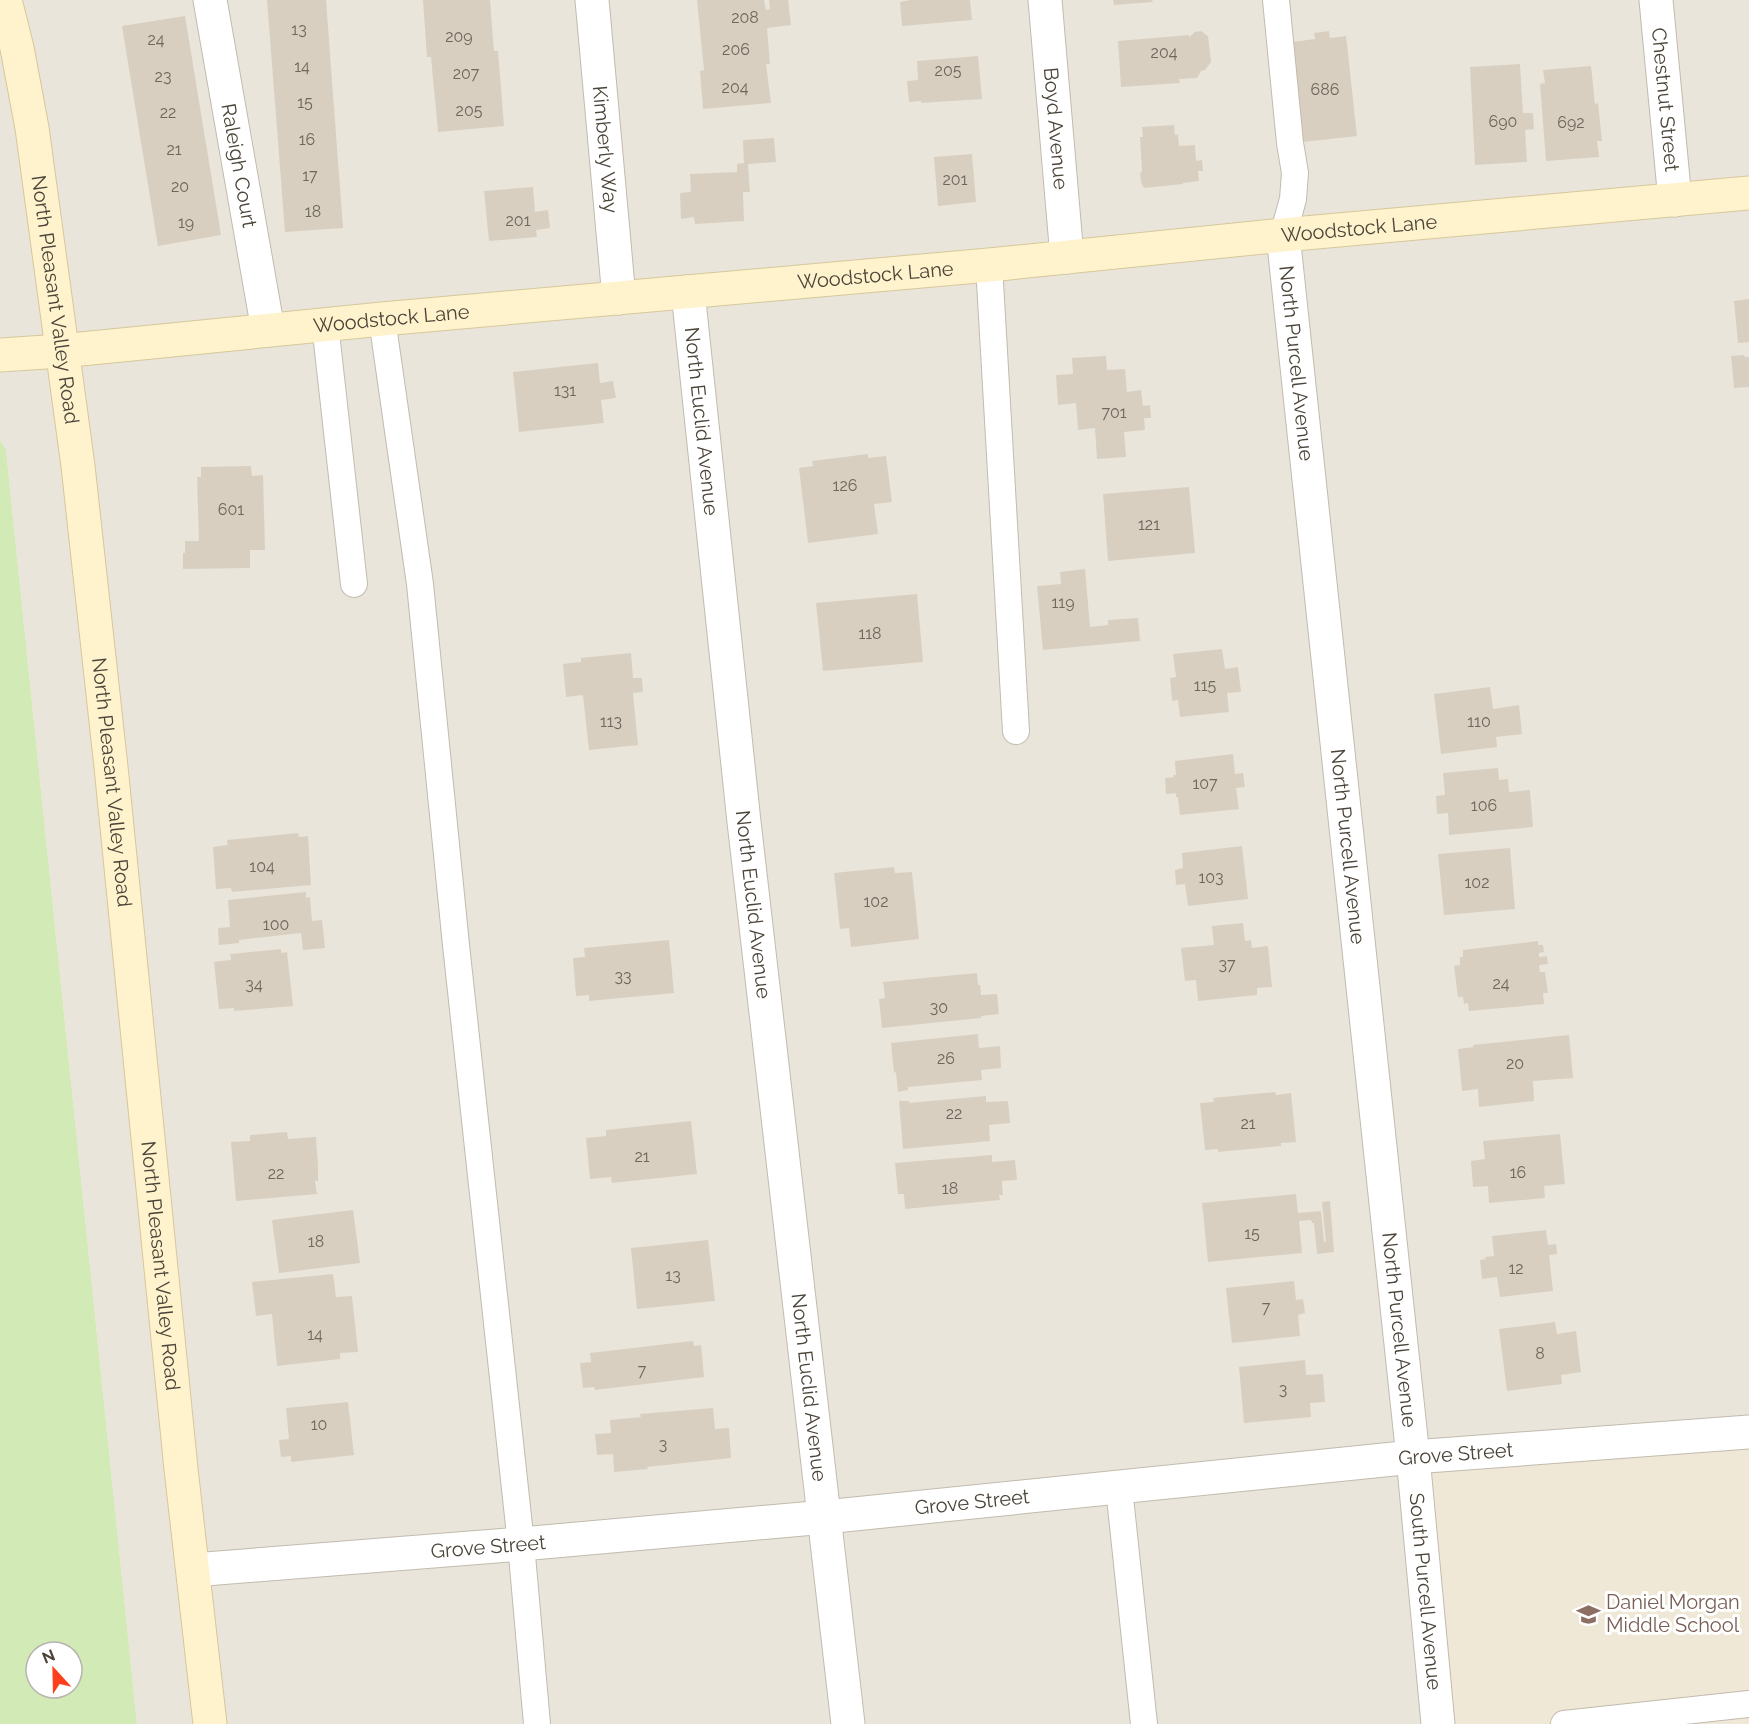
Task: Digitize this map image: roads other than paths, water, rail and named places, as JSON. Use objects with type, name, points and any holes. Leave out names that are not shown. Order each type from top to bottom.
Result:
[{"type":"street","name":"North Pleasant Valley Road","points":[[5,0],[17,48],[32,128],[78,466],[210,1724]]},
{"type":"street","name":"Raleigh Court","points":[[210,0],[268,330]]},
{"type":"street","name":"Kimberly Way","points":[[592,0],[619,298]]},
{"type":"street","name":"Boyd Avenue","points":[[1045,0],[1067,256]]},
{"type":"street","name":"Chestnut Street","points":[[1656,0],[1675,200]]},
{"type":"street","name":"Woodstock Lane","points":[[0,355],[1749,193]]},
{"type":"street","name":"North Purcell Avenue","points":[[1282,235],[1413,1457]]},
{"type":"street","name":"North Euclid Avenue","points":[[688,292],[743,810],[848,1724]]},
{"type":"street","name":"Grove Street","points":[[193,1570],[825,1517],[1413,1457],[1749,1432]]},
{"type":"street","name":"South Purcell Avenue","points":[[1413,1457],[1438,1724]]},
{"type":"lane","points":[[1276,0],[1295,173],[1293,199],[1282,235]]},
{"type":"lane","points":[[989,265],[1016,731]]},
{"type":"lane","points":[[382,319],[420,584],[457,956],[521,1544],[537,1724]]},
{"type":"lane","points":[[325,324],[354,584]]},
{"type":"lane","points":[[1119,1488],[1144,1724]]},
{"type":"lane","points":[[1564,1724],[1749,1704]]},
{"type":"place","name":"Daniel Morgan Middle School","points":[[1588,1614]]}]
